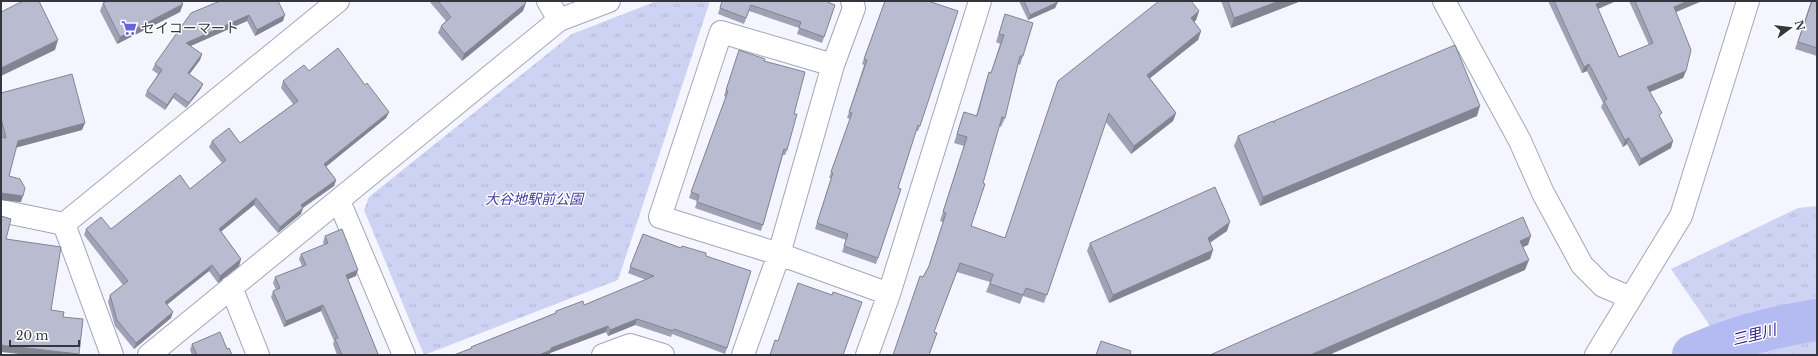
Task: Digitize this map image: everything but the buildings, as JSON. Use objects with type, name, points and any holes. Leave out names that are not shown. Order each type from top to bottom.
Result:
[{"type":"street","points":[[64,224],[338,1]]},
{"type":"street","points":[[548,1],[559,20]]},
{"type":"street","points":[[149,355],[559,20],[609,1]]},
{"type":"street","points":[[743,355],[779,254],[833,65],[854,8],[852,1]]},
{"type":"street","points":[[867,355],[889,294],[980,1]]},
{"type":"street","points":[[1444,1],[1520,141],[1543,192],[1582,264],[1603,286],[1631,298]]},
{"type":"street","points":[[1597,353],[1681,216],[1748,1]]},
{"type":"street","points":[[833,65],[721,32],[660,217],[779,254],[889,294]]},
{"type":"street","points":[[339,201],[404,355]]},
{"type":"street","points":[[1,211],[64,224]]},
{"type":"street","points":[[64,224],[112,355]]},
{"type":"street","points":[[231,287],[258,355]]},
{"type":"street","points":[[603,355],[630,345],[664,355]]},
{"type":"green space","name":"大谷地駅前公園","points":[[657,1],[710,1],[618,280],[424,355],[364,210],[369,197],[572,34]]},
{"type":"green space","points":[[1817,206],[1817,355],[1730,355],[1671,269],[1798,208]]},
{"type":"waterway","name":"三里川","points":[[1693,355],[1754,333],[1817,320]]},
{"type":"place","name":"セイコーマート","points":[[129,28]]}]
